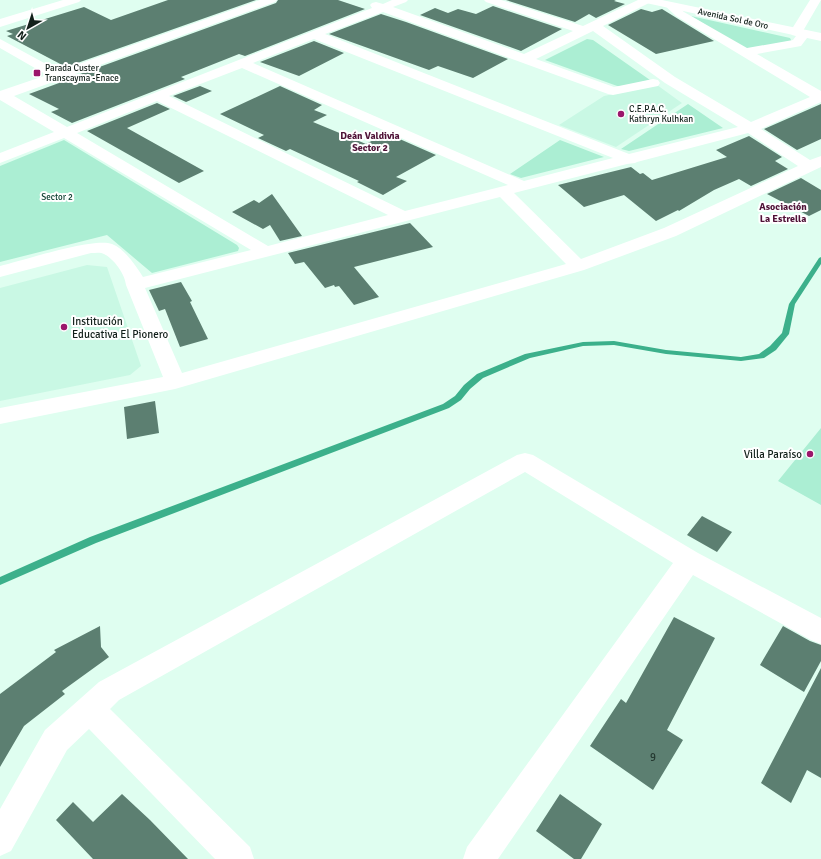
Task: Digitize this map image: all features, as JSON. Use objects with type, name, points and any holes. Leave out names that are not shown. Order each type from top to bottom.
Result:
[{"type":"street","points":[[0,23],[75,0]]},
{"type":"street","points":[[2,95],[271,0]]},
{"type":"street","points":[[362,0],[612,91],[653,83]]},
{"type":"street","points":[[0,158],[402,0]]},
{"type":"street","points":[[490,0],[590,28],[670,80],[750,128],[816,164]]},
{"type":"street","points":[[745,52],[797,43],[800,33],[816,0]]},
{"type":"street","points":[[525,59],[590,28],[657,2],[821,97]]},
{"type":"street","name":"Avenida Sol de Oro","points":[[657,2],[821,37]]},
{"type":"street","points":[[313,34],[630,160]]},
{"type":"street","points":[[0,43],[57,75]]},
{"type":"street","points":[[242,63],[523,186]]},
{"type":"street","points":[[2,95],[265,251]]},
{"type":"street","points":[[157,96],[404,217]]},
{"type":"street","points":[[135,285],[630,160],[750,128],[821,97]]},
{"type":"street","points":[[0,416],[176,382],[578,266],[670,232],[816,164]]},
{"type":"street","points":[[503,191],[578,266]]},
{"type":"street","points":[[0,272],[91,248],[107,248],[117,255],[134,277],[135,285],[176,382]]},
{"type":"street","points":[[0,840],[56,740],[109,691],[525,462],[689,560],[821,632]]},
{"type":"street","points":[[479,859],[689,560]]},
{"type":"street","points":[[89,709],[238,859]]},
{"type":"shaded area","name":"C.E.P.A.C. Kathryn Kulhkan","points":[[657,85],[682,103],[616,147],[559,125],[604,96]]},
{"type":"shaded area","name":"Institución Educativa El Pionero","points":[[87,265],[107,267],[141,366],[130,375],[0,401],[0,288]]},
{"type":"green space","points":[[691,16],[790,38],[792,42],[745,49]]},
{"type":"green space","points":[[587,39],[593,40],[650,80],[620,87],[545,60]]},
{"type":"green space","points":[[688,104],[723,128],[629,151],[621,149]]},
{"type":"green space","name":"Sector 2","points":[[64,140],[237,245],[239,248],[238,251],[152,273],[107,235],[0,262],[0,166]]},
{"type":"green space","points":[[560,140],[604,157],[521,178],[510,174]]},
{"type":"green space","name":"Villa Paraíso","points":[[821,428],[821,505],[778,481]]},
{"type":"building","points":[[168,0],[256,0],[66,67],[7,36],[13,34],[6,31],[84,7],[111,20]]},
{"type":"building","points":[[278,0],[338,0],[365,9],[245,56],[239,54],[181,77],[185,79],[72,123],[51,112],[59,109],[29,94],[59,83],[58,82],[276,3]]},
{"type":"building","points":[[506,0],[616,0],[614,1],[625,4],[596,18],[589,14],[575,22]]},
{"type":"building","points":[[493,6],[562,29],[521,51],[420,15],[435,8],[448,13],[458,9],[476,14]]},
{"type":"building","points":[[641,9],[652,12],[662,9],[714,41],[656,54],[608,25]]},
{"type":"building","points":[[381,14],[508,59],[473,78],[438,66],[429,70],[329,34]]},
{"type":"building","points":[[314,41],[344,53],[299,76],[260,62]]},
{"type":"building","points":[[200,86],[212,91],[186,102],[173,96]]},
{"type":"building","points":[[280,86],[322,105],[314,110],[327,115],[313,122],[366,144],[386,133],[436,155],[396,177],[407,181],[383,195],[357,182],[359,181],[290,149],[286,151],[258,138],[264,135],[220,114]]},
{"type":"building","points":[[157,103],[170,109],[127,128],[204,171],[179,183],[87,131]]},
{"type":"building","points":[[821,104],[821,139],[797,150],[764,129]]},
{"type":"building","points":[[749,136],[782,157],[775,161],[788,169],[751,186],[739,179],[714,190],[679,211],[678,210],[656,221],[624,195],[584,207],[558,185],[631,167],[640,174],[643,173],[652,180],[727,157],[716,150]]},
{"type":"building","points":[[801,178],[821,190],[821,210],[809,216],[767,194]]},
{"type":"building","points":[[272,194],[302,236],[280,241],[270,225],[263,229],[232,212],[254,200],[259,203]]},
{"type":"building","points":[[410,223],[433,247],[354,267],[379,297],[354,305],[339,286],[335,287],[334,285],[325,288],[304,262],[295,264],[288,253]]},
{"type":"building","points":[[181,282],[192,301],[190,302],[208,339],[180,347],[165,309],[159,311],[149,290]]},
{"type":"building","points":[[155,401],[159,433],[127,439],[124,407]]},
{"type":"building","points":[[702,516],[732,532],[717,552],[687,535]]},
{"type":"building","points":[[674,617],[715,638],[667,730],[683,740],[653,790],[590,746],[621,699],[626,703]]},
{"type":"building","points":[[100,626],[101,647],[109,657],[62,691],[65,694],[24,726],[0,767],[0,694],[56,652],[54,650]]},
{"type":"building","points":[[783,626],[810,641],[821,645],[821,661],[804,692],[760,665]]},
{"type":"building","points":[[821,668],[821,778],[807,770],[791,803],[761,783]]},
{"type":"building","points":[[122,794],[188,859],[93,859],[56,820],[73,802],[93,822]]},
{"type":"building","points":[[560,794],[602,824],[581,859],[574,859],[536,831]]},
{"type":"waterway","points":[[0,581],[93,540],[446,406],[458,398],[467,387],[480,376],[528,356],[583,344],[614,343],[666,352],[741,359],[761,356],[773,348],[785,334],[792,304],[821,259]]},
{"type":"place","name":"Parada Custer Transcayma -Enace","points":[[37,73]]},
{"type":"place","name":"C.E.P.A.C. Kathryn Kulhkan","points":[[621,114]]},
{"type":"place","name":"Institución Educativa El Pionero","points":[[64,327]]},
{"type":"place","name":"Villa Paraíso","points":[[810,454]]},
{"type":"district","name":"Deán Valdivia Sector 2","points":[[370,142]]},
{"type":"district","name":"Asociación La Estrella","points":[[783,212]]}]
